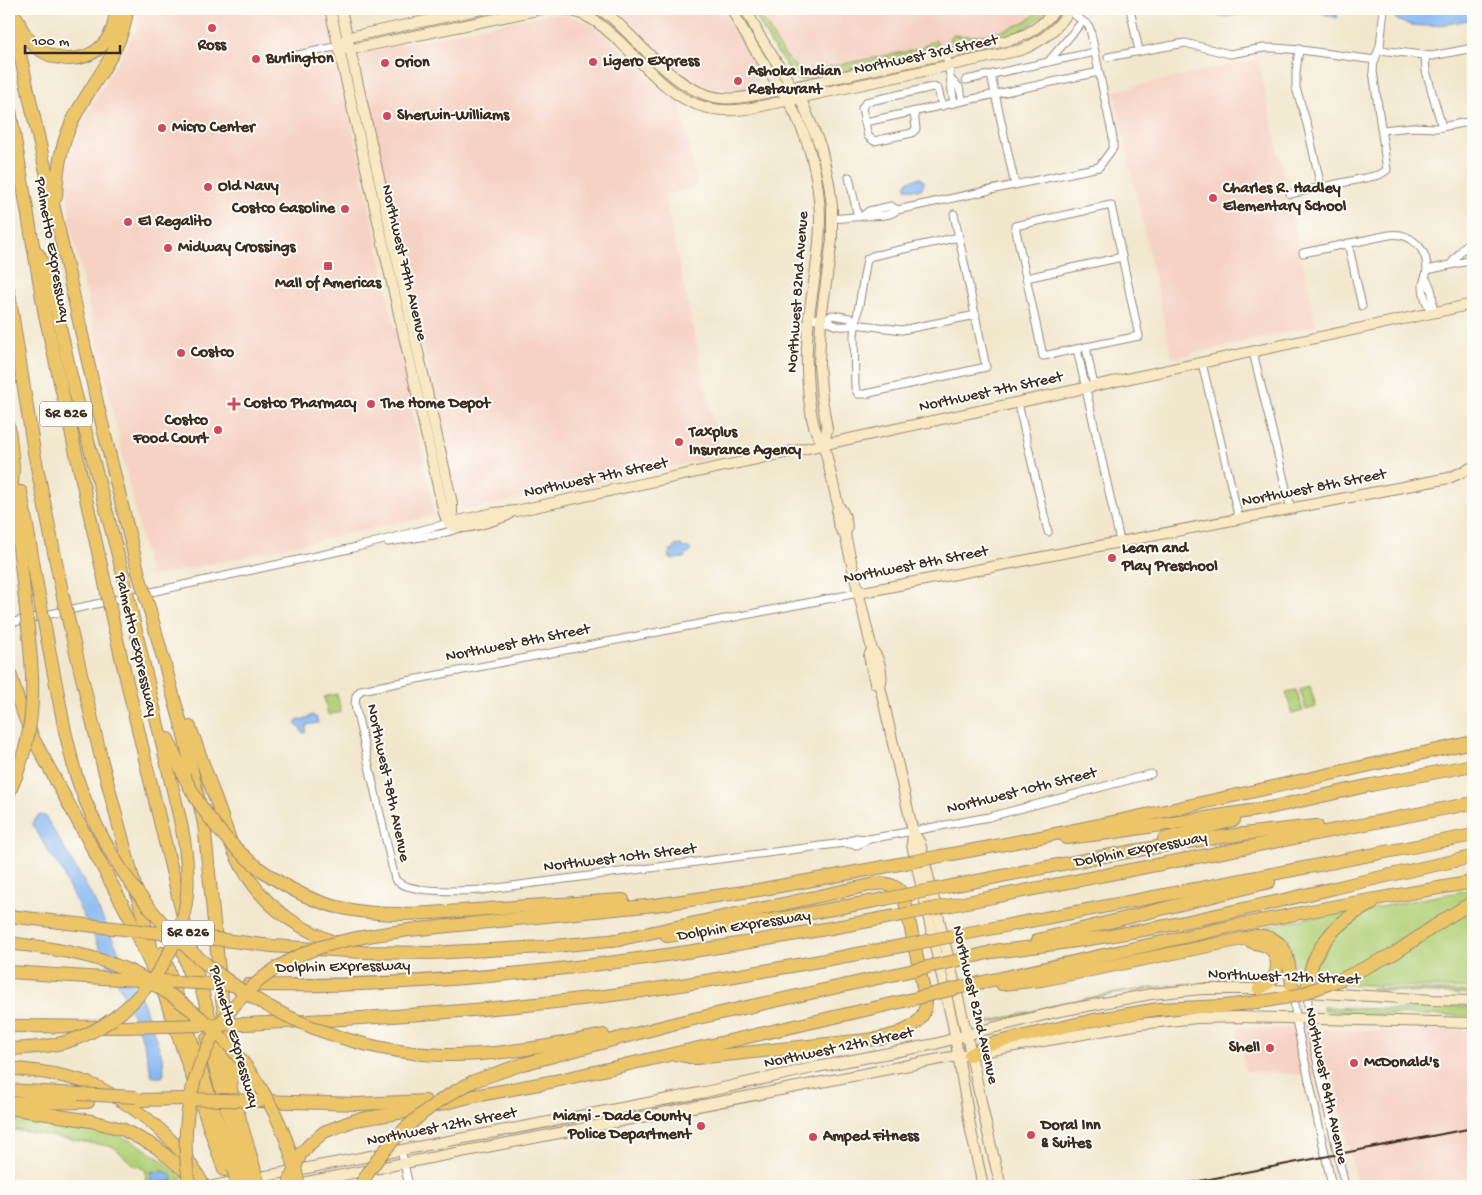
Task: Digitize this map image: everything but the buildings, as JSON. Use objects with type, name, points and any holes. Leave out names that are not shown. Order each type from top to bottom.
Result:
[{"type":"highway","points":[[10,9],[98,407],[139,575],[164,657],[187,744],[204,824],[222,1000],[233,1066],[230,1089]]},
{"type":"highway","points":[[14,9],[19,24],[33,46],[49,56],[68,59],[80,58],[100,46],[111,32],[115,9]]},
{"type":"highway","points":[[57,219],[56,182],[64,140],[77,112],[121,37],[126,22],[127,9]]},
{"type":"highway","name":"Palmetto Expressway","points":[[9,104],[54,357],[112,618],[200,982],[230,1089],[238,1167],[229,1186]]},
{"type":"highway","points":[[9,1049],[54,1045],[70,1040],[110,1021],[128,1006],[140,995],[161,968],[171,950],[185,910],[187,894],[185,846],[172,782],[124,578],[69,369],[48,272],[33,245]]},
{"type":"highway","name":"Palmetto Expressway","points":[[9,293],[34,452],[62,592],[127,858],[162,988],[238,1167],[259,1186]]},
{"type":"highway","points":[[9,428],[13,466],[12,485],[33,685],[31,723],[19,769],[9,793]]},
{"type":"highway","points":[[13,466],[20,485],[64,731],[75,772],[98,828],[126,876],[154,913],[178,939],[222,977],[257,1002],[323,1032],[381,1048],[442,1055],[507,1053],[680,1022],[964,959],[1192,903],[1382,852]]},
{"type":"highway","points":[[132,614],[152,677],[168,739],[197,800],[212,823],[230,843],[260,869],[285,886],[310,899],[342,908],[384,914],[450,912],[577,902],[703,897]]},
{"type":"highway","points":[[164,657],[234,851],[248,879],[271,906],[292,922],[318,936],[362,952]]},
{"type":"highway","points":[[9,670],[19,703],[34,738],[130,918],[162,988]]},
{"type":"highway","points":[[195,1181],[185,1139],[187,1116],[198,1066],[210,1039],[236,1004],[270,973],[306,952],[358,938],[410,930],[655,905],[758,890],[1011,844],[1473,742]]},
{"type":"highway","points":[[1011,844],[1109,834],[1269,808],[1473,765]]},
{"type":"highway","points":[[149,776],[156,835],[238,1167],[238,1186]]},
{"type":"highway","name":"Dolphin Expressway","points":[[9,972],[235,985],[333,985],[404,983],[557,970],[702,951],[901,915],[1473,803]]},
{"type":"highway","points":[[1124,851],[1221,824],[1269,808]]},
{"type":"highway","points":[[612,940],[640,940],[707,931],[885,899],[1124,851],[1282,829],[1381,820]]},
{"type":"highway","points":[[9,1026],[122,1027],[242,1024],[370,1018],[564,1001],[676,985],[907,945],[1473,835]]},
{"type":"highway","points":[[991,952],[1058,945],[1147,930],[1473,857]]},
{"type":"highway","points":[[127,858],[141,879],[177,999],[238,1167],[248,1186]]},
{"type":"highway","points":[[1229,927],[1270,913],[1359,889],[1447,862]]},
{"type":"highway","points":[[288,1186],[300,1155],[319,1136],[342,1124],[367,1117],[423,1109],[468,1097],[675,1054],[1229,927],[1473,882]]},
{"type":"highway","points":[[9,916],[272,946],[362,952],[431,953],[575,945],[612,940],[875,884],[892,885],[900,890],[904,896],[926,1001],[923,1014],[914,1025],[895,1035],[872,1040],[696,1058],[675,1054]]},
{"type":"highway","points":[[1307,991],[1309,976],[1317,954],[1327,936],[1353,913],[1399,895]]},
{"type":"highway","points":[[964,1056],[990,1044],[1062,1026],[1119,1015],[1158,1010],[1224,1006],[1299,995],[1342,979],[1395,953],[1473,902]]},
{"type":"highway","points":[[970,986],[1042,980],[1246,938],[1266,936],[1278,941],[1287,955],[1293,991]]},
{"type":"highway","points":[[1246,938],[1253,944],[1268,947],[1275,955],[1276,971],[1273,979],[1259,989]]},
{"type":"highway","points":[[9,943],[73,953],[130,971],[192,1010],[228,1044],[248,1067],[262,1088],[284,1135],[299,1186]]},
{"type":"highway","points":[[360,1186],[373,1164],[406,1127],[451,1093],[474,1081],[523,1064],[680,1022]]},
{"type":"highway","points":[[9,1068],[57,1074],[98,1087],[151,1121],[174,1143],[195,1181]]},
{"type":"highway","points":[[9,1090],[164,1099],[378,1104],[468,1097]]},
{"type":"highway","points":[[9,1103],[88,1102],[138,1098]]},
{"type":"highway","points":[[9,1108],[92,1121],[122,1129],[156,1147],[195,1181],[204,1186]]},
{"type":"street","name":"Northwest 79th Avenue","points":[[330,9],[452,503],[452,517],[449,523]]},
{"type":"street","name":"Northwest 79th Avenue","points":[[341,9],[442,504],[449,523]]},
{"type":"street","points":[[339,46],[347,38],[482,9]]},
{"type":"street","points":[[289,57],[339,46],[350,50],[542,9]]},
{"type":"street","name":"Northwest 3rd Street","points":[[565,9],[585,15],[601,24],[680,97],[693,104],[710,109],[734,111],[1013,52],[1028,47],[1052,31],[1069,10]]},
{"type":"street","name":"Northwest 3rd Street","points":[[599,9],[611,16],[688,88],[704,95],[735,99],[1016,38],[1040,25],[1056,9]]},
{"type":"street","name":"Northwest 82nd Avenue","points":[[732,9],[748,40],[788,101],[808,148],[815,176],[819,199],[820,246],[809,318],[807,348],[809,393],[815,432],[824,445],[838,506],[837,514],[840,531],[845,535],[872,650],[869,656],[875,683],[880,686],[913,832],[912,845],[955,1038],[964,1056],[1001,1186]]},
{"type":"street","name":"Northwest 82nd Avenue","points":[[746,9],[762,40],[800,98],[821,148],[829,183],[832,218],[831,253],[824,319],[819,342],[820,376],[827,429],[824,445]]},
{"type":"street","points":[[1130,9],[1138,51]]},
{"type":"street","points":[[832,218],[870,217],[892,213],[897,210],[1096,168],[1101,165],[1113,148],[1114,142],[1089,26],[1069,10]]},
{"type":"street","points":[[1290,194],[1386,172],[1388,165],[1373,75],[1375,60],[1379,50],[1382,10]]},
{"type":"street","points":[[1048,62],[1082,22]]},
{"type":"street","points":[[1108,58],[1185,42],[1230,54],[1264,48],[1299,50],[1375,60]]},
{"type":"street","points":[[1379,50],[1436,56],[1473,48]]},
{"type":"street","points":[[1299,50],[1296,88],[1307,124],[1321,187]]},
{"type":"street","points":[[966,80],[1095,52]]},
{"type":"street","points":[[946,54],[952,81],[954,103]]},
{"type":"street","points":[[1424,56],[1427,76],[1442,127]]},
{"type":"street","points":[[756,95],[765,87],[768,72]]},
{"type":"street","points":[[865,122],[1099,72]]},
{"type":"street","points":[[991,75],[1015,185]]},
{"type":"street","points":[[952,81],[959,87],[962,101]]},
{"type":"street","points":[[914,112],[917,126],[915,131],[874,141],[868,136],[862,108],[866,102],[936,87],[942,106]]},
{"type":"street","points":[[1382,130],[1442,127],[1473,121]]},
{"type":"street","points":[[849,177],[861,216]]},
{"type":"street","points":[[1111,205],[1139,336],[1043,356],[1026,278],[1015,226],[1111,205]]},
{"type":"street","points":[[954,214],[976,315],[986,367],[858,394],[855,387],[854,334],[867,258],[959,237]]},
{"type":"street","points":[[1302,253],[1402,234],[1413,240],[1421,248],[1427,270],[1425,278],[1430,284],[1434,302],[1432,313]]},
{"type":"street","points":[[1451,264],[1466,245],[1473,242]]},
{"type":"street","points":[[1348,243],[1362,306]]},
{"type":"street","points":[[1026,278],[1122,257]]},
{"type":"street","points":[[1427,270],[1473,260]]},
{"type":"street","name":"Northwest 7th Street","points":[[378,542],[407,540],[453,531],[485,515],[516,511],[1473,304]]},
{"type":"street","points":[[809,318],[824,319],[830,324],[847,327],[855,324],[902,330],[976,315]]},
{"type":"street","points":[[1086,347],[1090,387],[1120,541]]},
{"type":"street","points":[[1077,349],[1090,387]]},
{"type":"street","points":[[1253,352],[1291,509]]},
{"type":"street","points":[[1202,363],[1239,519]]},
{"type":"street","points":[[1018,403],[1048,532]]},
{"type":"street","name":"Northwest 8th Street","points":[[363,689],[1441,480],[1473,467]]},
{"type":"street","points":[[452,503],[461,513],[474,521]]},
{"type":"street","name":"Northwest 7th Street","points":[[9,623],[378,542],[449,523],[495,520],[516,511]]},
{"type":"street","points":[[449,523],[455,527],[462,527]]},
{"type":"street","name":"Northwest 78th Avenue","points":[[363,689],[356,696],[355,705],[391,868],[395,879],[400,884]]},
{"type":"street","name":"Northwest 10th Street","points":[[400,884],[417,888],[443,890],[498,889],[844,843],[857,845],[869,839],[989,817],[1151,774]]},
{"type":"street","name":"Northwest 82nd Avenue","points":[[913,832],[920,843],[966,1035],[964,1056],[984,1186]]},
{"type":"street","name":"Northwest 12th Street","points":[[213,1186],[699,1093],[935,1044],[1060,1010],[1124,998],[1185,991],[1259,989],[1434,1000],[1473,1000]]},
{"type":"street","name":"Northwest 84th Avenue","points":[[1293,991],[1296,1018],[1332,1186]]},
{"type":"street","name":"Northwest 84th Avenue","points":[[1307,991],[1309,1018],[1345,1186]]},
{"type":"street","name":"Northwest 12th Street","points":[[283,1186],[1140,1024],[1224,1017],[1473,1022]]},
{"type":"street","points":[[401,1150],[409,1186]]},
{"type":"shaded area","points":[[136,9],[327,9],[435,515],[150,577],[70,222],[66,165],[87,114],[139,25]]},
{"type":"shaded area","points":[[609,9],[723,9],[762,77],[751,88],[710,89],[672,65]]},
{"type":"shaded area","points":[[752,9],[1048,9],[1026,28],[1013,34],[800,80],[793,77],[771,44]]},
{"type":"shaded area","points":[[547,14],[565,15],[590,24],[606,36],[665,93],[679,103],[698,187],[664,195],[721,456],[464,509],[458,502],[360,64],[360,56],[364,52]]},
{"type":"shaded area","name":"Charles R. Hadley Elementary School","points":[[1258,59],[1316,326],[1172,358],[1114,91]]},
{"type":"shaded area","points":[[1236,1027],[1369,1031],[1473,1030],[1473,1186],[1357,1186],[1334,1077],[1246,1071]]},
{"type":"green space","points":[[1041,9],[1048,9],[1026,28],[1013,34],[960,46],[951,42],[949,38],[953,35],[975,36],[1012,28]]},
{"type":"green space","points":[[757,11],[783,52],[802,72],[919,49],[935,40],[938,44],[931,52],[800,80],[796,79],[771,44],[754,13]]},
{"type":"green space","points":[[1310,686],[1316,707],[1306,710],[1300,689]]},
{"type":"green space","points":[[1296,690],[1303,711],[1292,714],[1286,692]]},
{"type":"green space","points":[[337,694],[341,712],[328,715],[324,697]]},
{"type":"green space","points":[[1473,889],[1473,899],[1393,948],[1325,981],[1312,979],[1316,964],[1339,929],[1374,908]]},
{"type":"green space","points":[[1473,906],[1473,989],[1341,984]]},
{"type":"green space","points":[[1352,909],[1304,978],[1296,978],[1292,955],[1287,941],[1276,931],[1268,929],[1268,926]]},
{"type":"green space","points":[[1264,980],[1255,983],[1216,983],[1248,982]]},
{"type":"green space","points":[[1213,983],[1154,988],[1114,994],[982,1024],[1063,1003],[1121,992],[1184,984]]},
{"type":"green space","points":[[1371,988],[1473,992],[1473,995],[1371,990]]},
{"type":"green space","points":[[1437,1005],[1465,1007],[1473,1010],[1473,1016],[1357,1014],[1323,1010],[1323,1007],[1407,1010]]},
{"type":"green space","points":[[9,1115],[100,1129],[100,1132],[104,1133],[104,1130],[137,1144],[157,1156],[183,1180],[145,1186],[146,1170],[132,1164],[114,1147],[9,1129]],"holes":[[[164,1171],[173,1180],[151,1184],[151,1172]]]},
{"type":"water","points":[[1201,9],[1338,9],[1337,18],[1319,12],[1263,11],[1222,17]]},
{"type":"water","points":[[1395,9],[1473,9],[1473,19],[1455,23],[1413,25],[1396,19]]},
{"type":"water","points":[[920,178],[925,182],[921,189],[906,188],[908,181]]},
{"type":"water","points":[[681,545],[683,548],[687,547],[691,550],[689,554],[686,553],[684,558],[674,559],[668,557],[670,551],[674,550],[675,546]]},
{"type":"water","points":[[312,715],[317,718],[318,723],[307,725],[305,733],[302,732],[296,725],[296,721],[298,719],[304,720]]},
{"type":"water","points":[[39,815],[45,816],[91,894],[143,1002],[163,1059],[164,1074],[162,1077],[152,1076],[144,1044],[127,1001],[65,880],[64,873],[49,853],[32,823]]},
{"type":"water","points":[[164,1171],[172,1175],[173,1180],[151,1184],[151,1172]]},
{"type":"railway","points":[[1174,1186],[1473,1128]]},
{"type":"place","name":"Ross","points":[[212,28]]},
{"type":"place","name":"Burlington","points":[[256,59]]},
{"type":"place","name":"Ligero Express","points":[[593,62]]},
{"type":"place","name":"Orion","points":[[385,63]]},
{"type":"place","name":"Ashoka Indian Restaurant","points":[[738,81]]},
{"type":"place","name":"Sherwin-Williams","points":[[387,116]]},
{"type":"place","name":"Micro Center","points":[[162,128]]},
{"type":"place","name":"Old Navy","points":[[208,187]]},
{"type":"place","name":"Charles R. Hadley Elementary School","points":[[1213,198]]},
{"type":"place","name":"Costco Gasoline","points":[[345,209]]},
{"type":"place","name":"El Regalito","points":[[128,222]]},
{"type":"place","name":"Midway Crossings","points":[[168,248]]},
{"type":"place","name":"Mall of Americas","points":[[328,266]]},
{"type":"place","name":"Costco","points":[[181,353]]},
{"type":"place","name":"Costco Pharmacy","points":[[234,404]]},
{"type":"place","name":"The Home Depot","points":[[371,404]]},
{"type":"place","name":"Costco Food Court","points":[[218,430]]},
{"type":"place","name":"Taxplus Insurance Agency","points":[[679,442]]},
{"type":"place","name":"Learn and Play Preschool","points":[[1112,558]]},
{"type":"place","name":"Shell","points":[[1270,1048]]},
{"type":"place","name":"McDonald's","points":[[1354,1063]]},
{"type":"place","name":"Miami - Dade County Police Department","points":[[701,1126]]},
{"type":"place","name":"Doral Inn & Suites","points":[[1031,1135]]},
{"type":"place","name":"Amped Fitness","points":[[813,1137]]}]
